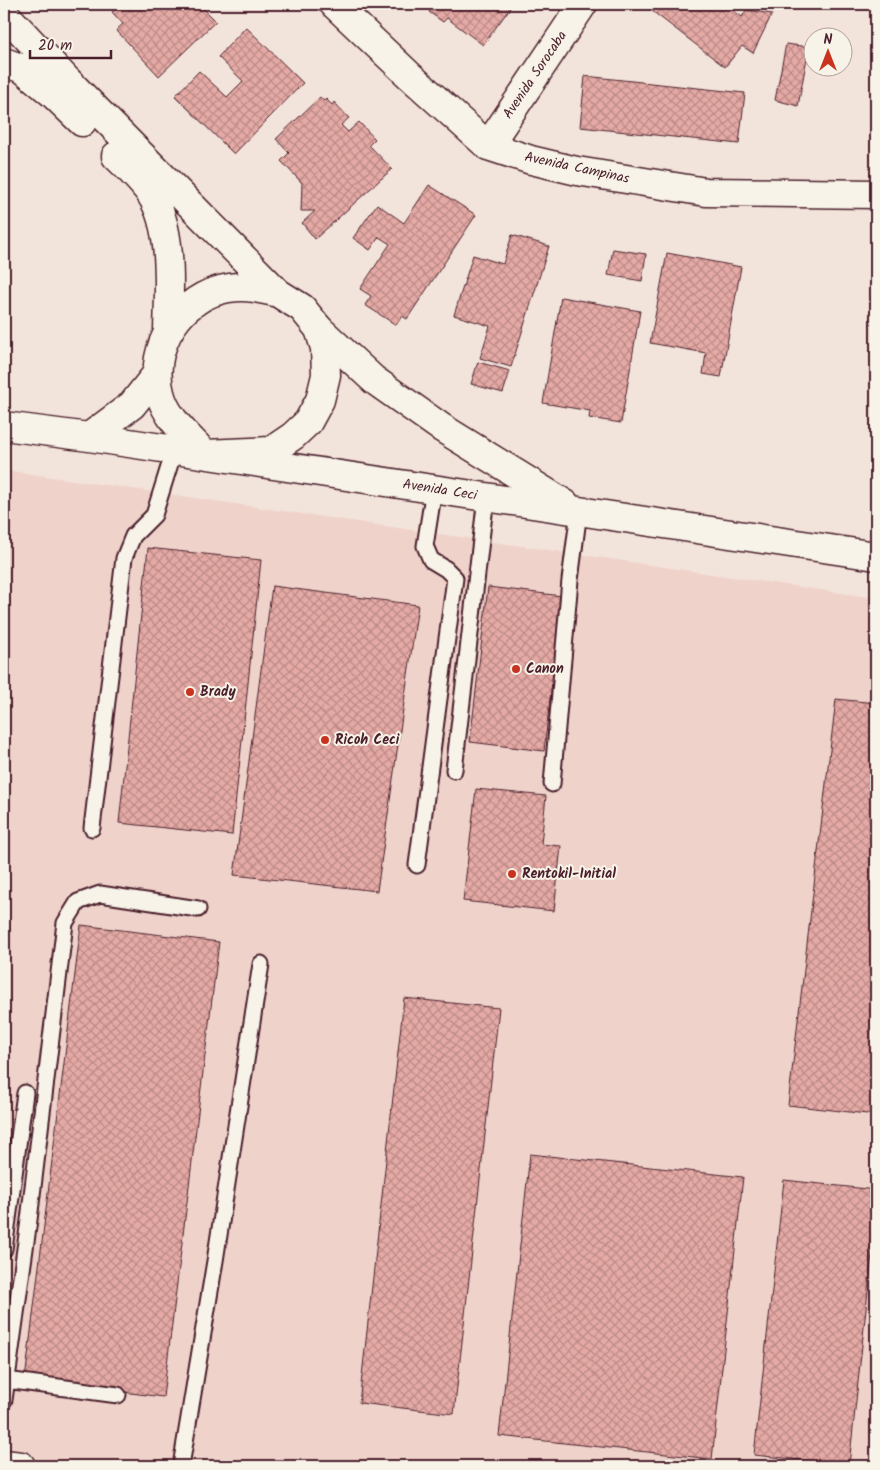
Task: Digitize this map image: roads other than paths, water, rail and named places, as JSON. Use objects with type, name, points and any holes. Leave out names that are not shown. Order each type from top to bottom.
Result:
[{"type":"street","name":"Avenida Campinas","points":[[334,4],[488,146],[531,160],[578,171],[706,192],[876,194]]},
{"type":"street","name":"Avenida Sorocaba","points":[[488,146],[583,4]]},
{"type":"street","points":[[4,13],[67,80],[278,293],[302,308],[319,329],[374,380],[442,428],[577,511]]},
{"type":"street","points":[[4,62],[23,69],[52,93],[131,170],[151,194],[160,215],[167,244],[169,279],[168,331]]},
{"type":"street","points":[[278,293],[254,287],[228,288],[204,296],[183,311],[168,331],[159,352],[156,376],[160,395],[180,428],[205,454],[271,452],[308,422],[320,400],[326,375],[325,348],[319,329]]},
{"type":"street","points":[[89,437],[132,404],[156,376]]},
{"type":"street","name":"Avenida Ceci","points":[[4,426],[205,454],[876,556]]},
{"type":"street","points":[[4,1464],[21,1466]]},
{"type":"lane","points":[[92,828],[124,558],[133,536],[154,515],[174,451]]},
{"type":"lane","points":[[418,864],[454,600],[455,578],[446,569],[431,560],[425,546],[434,489]]},
{"type":"lane","points":[[454,770],[486,497]]},
{"type":"lane","points":[[552,784],[577,511]]},
{"type":"lane","points":[[4,1400],[29,1220],[65,923],[78,902],[100,894],[198,909]]},
{"type":"lane","points":[[181,1466],[261,964]]},
{"type":"lane","points":[[4,1249],[24,1092]]},
{"type":"lane","points":[[6,1380],[118,1395]]},
{"type":"place","name":"Canon","points":[[516,669]]},
{"type":"place","name":"Brady","points":[[190,692]]},
{"type":"place","name":"Ricoh Ceci","points":[[325,740]]},
{"type":"place","name":"Rentokil-Initial","points":[[512,874]]}]
